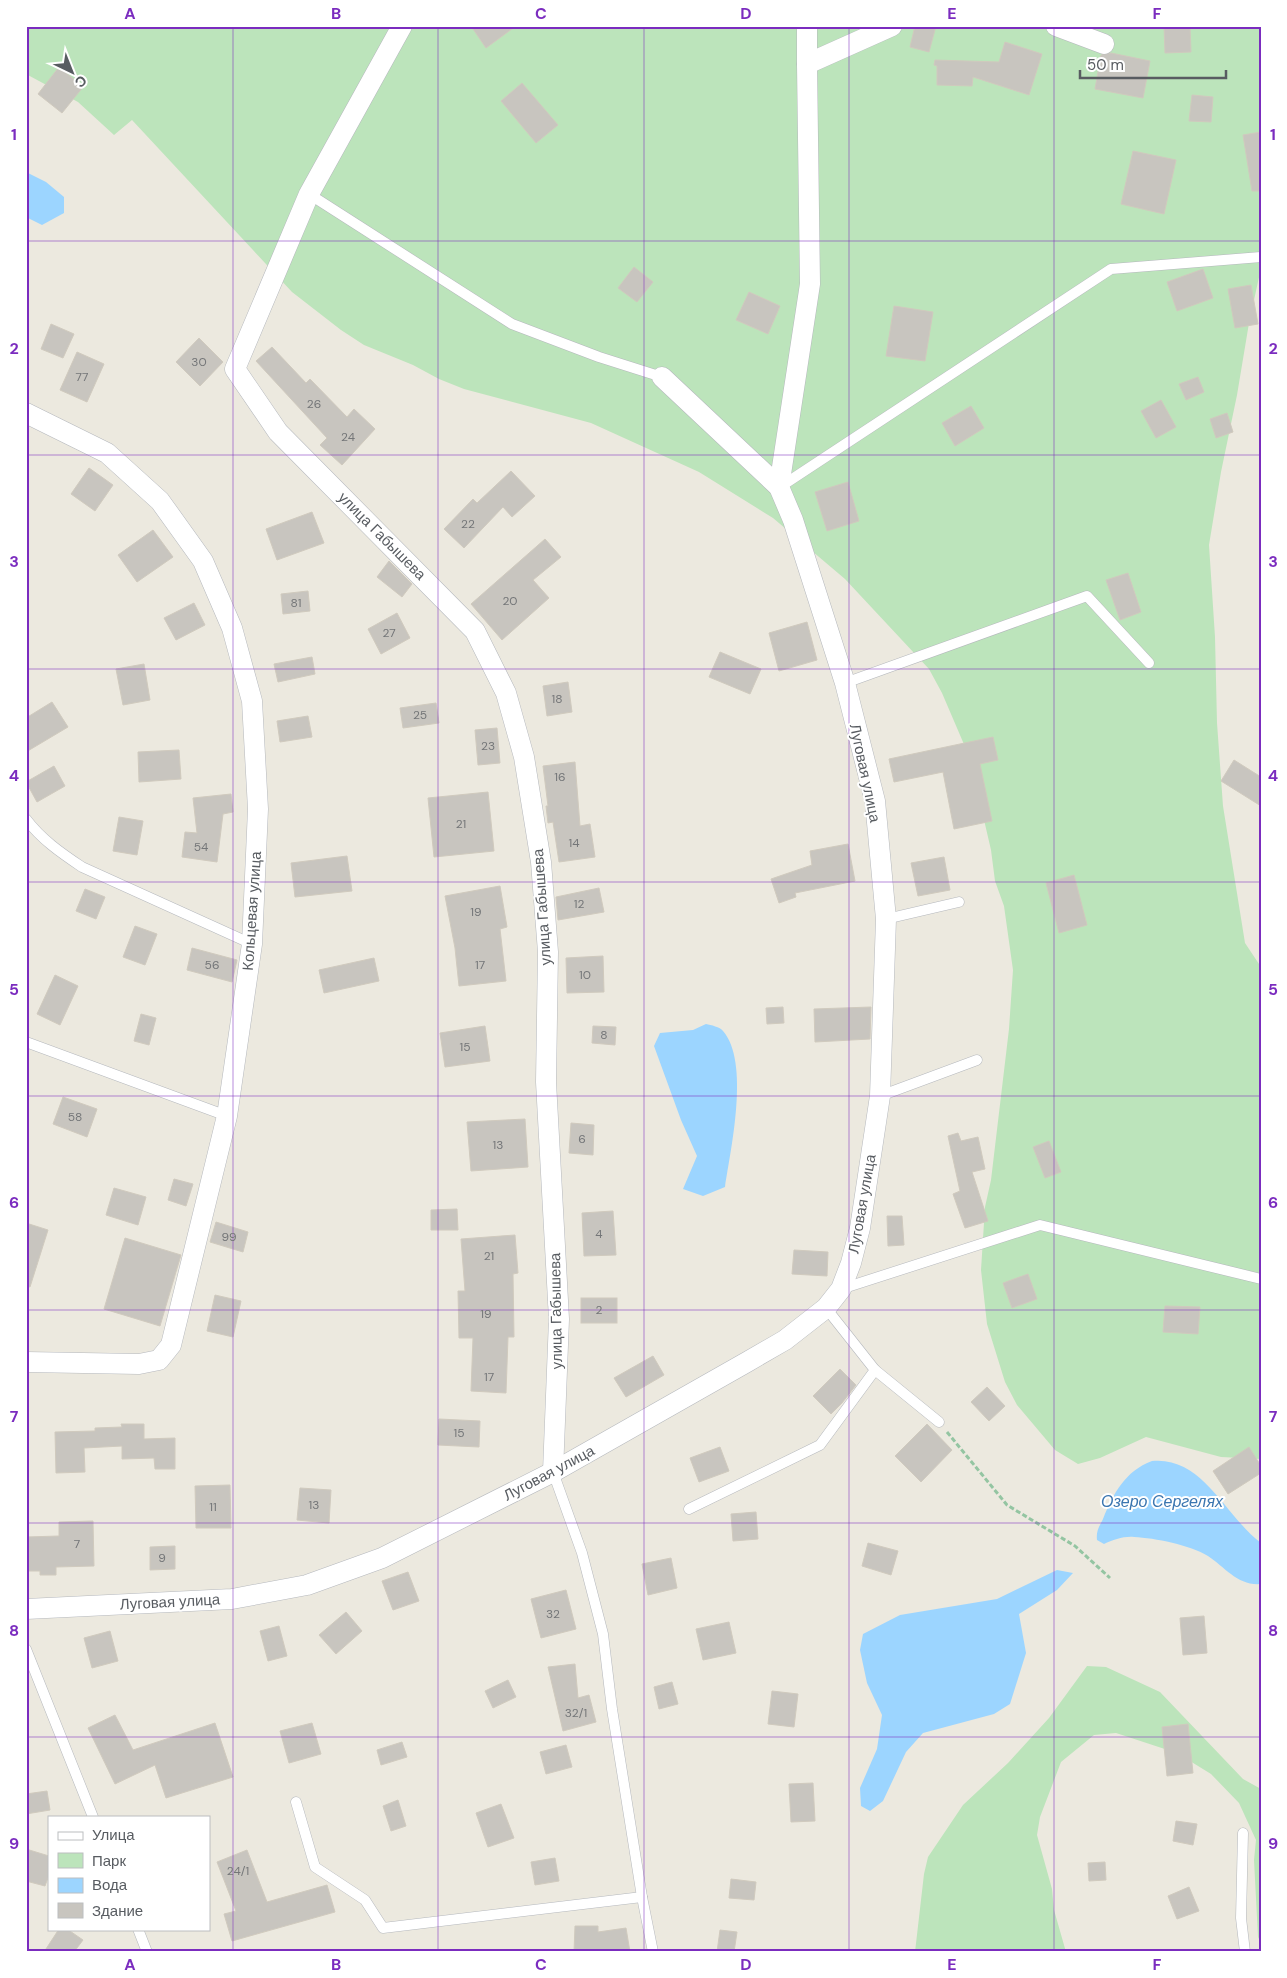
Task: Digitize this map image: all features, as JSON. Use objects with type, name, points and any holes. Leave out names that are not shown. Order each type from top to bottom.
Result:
[{"type":"street","points":[[309,194],[402,26]]},
{"type":"street","points":[[779,487],[810,284],[807,26]]},
{"type":"street","points":[[807,64],[892,26]]},
{"type":"street","points":[[1056,26],[1104,44]]},
{"type":"street","name":"улица Габышева","points":[[309,194],[235,369],[278,432],[475,631],[506,693],[524,757],[541,862],[548,952],[546,1082],[559,1319],[553,1472]]},
{"type":"street","name":"Луговая улица","points":[[26,1609],[232,1599],[307,1585],[382,1558],[553,1472],[777,1344],[826,1308],[842,1289],[851,1264],[860,1228],[880,1096],[886,919],[875,801],[845,683],[793,520],[779,487],[662,377]]},
{"type":"street","name":"Кольцевая улица","points":[[26,413],[107,452],[160,501],[203,561],[232,628],[252,701],[258,809],[252,944],[227,1116],[171,1345],[159,1360],[139,1364],[26,1362]]},
{"type":"lane","points":[[309,194],[512,324],[662,377]]},
{"type":"lane","points":[[779,487],[1111,269],[1261,257]]},
{"type":"lane","points":[[845,683],[1086,596],[1149,663]]},
{"type":"lane","points":[[26,819],[34,829],[58,850],[82,867],[252,944]]},
{"type":"lane","points":[[886,919],[959,902]]},
{"type":"lane","points":[[26,1042],[227,1116]]},
{"type":"lane","points":[[880,1096],[977,1060]]},
{"type":"lane","points":[[842,1289],[1040,1225],[1261,1279]]},
{"type":"lane","points":[[826,1308],[875,1370],[939,1422]]},
{"type":"lane","points":[[689,1508],[820,1445],[875,1370]]},
{"type":"lane","points":[[553,1472],[582,1553],[603,1634],[612,1709],[642,1897],[653,1952]]},
{"type":"lane","points":[[26,1649],[93,1816]]},
{"type":"lane","points":[[296,1802],[315,1866],[365,1900],[383,1928],[642,1897]]},
{"type":"lane","points":[[1243,1833],[1241,1918],[1245,1952]]},
{"type":"lane","points":[[138,1930],[147,1952]]},
{"type":"path","points":[[939,1422],[1007,1505],[1075,1546],[1110,1578]]},
{"type":"green space","points":[[26,26],[1261,26],[1261,268],[1221,472],[1209,545],[1215,637],[1217,723],[1223,806],[1245,943],[1261,967],[1261,1459],[1221,1457],[1146,1437],[1100,1458],[1078,1464],[1055,1450],[1017,1405],[1005,1382],[987,1324],[981,1270],[985,1207],[991,1180],[1009,1029],[1013,970],[1004,906],[995,881],[991,850],[972,768],[942,693],[929,669],[845,579],[773,518],[699,472],[591,423],[464,389],[364,345],[341,330],[292,292],[132,120],[114,135],[78,102],[26,74]]},
{"type":"green space","points":[[1087,1666],[1106,1667],[1160,1692],[1243,1779],[1261,1789],[1261,1943],[1258,1937],[1254,1860],[1256,1840],[1239,1803],[1211,1774],[1177,1753],[1116,1733],[1094,1735],[1061,1762],[1040,1817],[1037,1835],[1052,1889],[1054,1910],[1066,1952],[915,1952],[924,1874],[928,1857],[963,1805],[1008,1763],[1049,1718]]},
{"type":"water","points":[[26,172],[46,182],[64,197],[64,213],[42,225],[26,217]]},
{"type":"water","points":[[706,1024],[722,1030],[731,1045],[736,1063],[737,1084],[734,1129],[725,1187],[703,1196],[683,1189],[697,1156],[681,1120],[654,1046],[660,1033],[693,1030]]},
{"type":"water","name":"Озеро Сергелях","points":[[1152,1461],[1170,1462],[1185,1468],[1199,1478],[1212,1490],[1248,1532],[1261,1543],[1261,1584],[1253,1584],[1239,1579],[1208,1556],[1182,1545],[1134,1537],[1122,1538],[1104,1544],[1097,1540],[1099,1527],[1121,1484],[1134,1471]]},
{"type":"water","points":[[1057,1570],[1073,1573],[1057,1590],[1019,1614],[1026,1653],[1010,1704],[994,1714],[923,1733],[906,1752],[883,1801],[870,1811],[861,1806],[860,1788],[877,1749],[882,1715],[867,1683],[860,1650],[863,1634],[900,1615],[997,1599]]},
{"type":"building","points":[[471,26],[516,26],[486,48]]},
{"type":"building","points":[[915,26],[936,26],[929,52],[910,47]]},
{"type":"building","points":[[1164,26],[1190,26],[1191,52],[1165,53]]},
{"type":"building","points":[[1005,42],[1042,54],[1029,95],[973,77],[972,86],[937,85],[937,66],[934,65],[935,60],[999,62]]},
{"type":"building","points":[[1111,53],[1150,61],[1143,98],[1095,89],[1101,55]]},
{"type":"building","points":[[59,67],[83,87],[62,113],[38,94]]},
{"type":"building","points":[[522,83],[558,125],[536,143],[501,101]]},
{"type":"building","points":[[1192,95],[1213,97],[1211,122],[1189,121]]},
{"type":"building","points":[[1261,132],[1261,191],[1252,191],[1243,135]]},
{"type":"building","points":[[1133,151],[1176,160],[1164,214],[1121,204]]},
{"type":"building","points":[[634,267],[653,282],[637,302],[618,288]]},
{"type":"building","points":[[1203,269],[1213,298],[1177,311],[1167,282]]},
{"type":"building","points":[[1251,285],[1258,324],[1235,328],[1228,289]]},
{"type":"building","points":[[749,292],[780,306],[768,334],[736,320]]},
{"type":"building","points":[[894,306],[933,312],[925,361],[886,356]]},
{"type":"building","points":[[51,324],[74,334],[63,358],[41,349]]},
{"type":"building","points":[[199,338],[223,362],[200,386],[176,362]]},
{"type":"building","points":[[272,347],[306,383],[310,379],[347,417],[354,409],[375,429],[342,465],[320,445],[327,438],[256,361]]},
{"type":"building","points":[[77,352],[104,364],[87,402],[60,390]]},
{"type":"building","points":[[1198,377],[1204,392],[1186,400],[1179,384]]},
{"type":"building","points":[[1161,400],[1176,427],[1156,438],[1141,411]]},
{"type":"building","points":[[971,406],[984,428],[955,446],[942,423]]},
{"type":"building","points":[[1227,413],[1233,432],[1216,438],[1210,419]]},
{"type":"building","points":[[89,468],[113,485],[95,511],[71,494]]},
{"type":"building","points":[[511,471],[535,496],[512,517],[503,507],[464,548],[444,529],[473,499],[477,503]]},
{"type":"building","points":[[848,482],[859,521],[827,531],[815,492]]},
{"type":"building","points":[[312,512],[324,543],[277,560],[266,529]]},
{"type":"building","points":[[153,530],[173,557],[137,582],[118,555]]},
{"type":"building","points":[[545,539],[561,557],[533,580],[549,598],[502,640],[471,604]]},
{"type":"building","points":[[389,561],[412,584],[402,597],[377,577]]},
{"type":"building","points":[[1128,573],[1141,612],[1120,620],[1106,580]]},
{"type":"building","points":[[308,591],[310,611],[283,614],[281,594]]},
{"type":"building","points":[[194,603],[205,625],[176,640],[164,618]]},
{"type":"building","points":[[397,613],[410,638],[381,654],[368,629]]},
{"type":"building","points":[[807,622],[817,660],[779,671],[769,633]]},
{"type":"building","points":[[720,652],[761,669],[750,694],[709,677]]},
{"type":"building","points":[[312,657],[315,674],[278,682],[274,664]]},
{"type":"building","points":[[144,664],[150,700],[123,705],[116,669]]},
{"type":"building","points":[[568,682],[572,712],[547,716],[543,686]]},
{"type":"building","points":[[52,702],[68,727],[26,752],[26,718]]},
{"type":"building","points":[[436,703],[439,723],[403,728],[400,708]]},
{"type":"building","points":[[308,716],[312,737],[280,742],[277,721]]},
{"type":"building","points":[[497,728],[500,763],[478,765],[475,730]]},
{"type":"building","points":[[993,737],[998,760],[980,764],[992,821],[954,829],[943,772],[894,782],[889,759]]},
{"type":"building","points":[[179,750],[181,779],[139,782],[138,752]]},
{"type":"building","points":[[1234,760],[1261,777],[1261,806],[1221,781]]},
{"type":"building","points":[[575,762],[580,826],[590,824],[595,857],[559,862],[553,822],[548,823],[543,766]]},
{"type":"building","points":[[54,766],[65,786],[37,802],[26,782]]},
{"type":"building","points":[[488,792],[494,851],[434,857],[428,798]]},
{"type":"building","points":[[231,794],[233,812],[223,814],[217,862],[182,857],[185,832],[197,833],[193,798]]},
{"type":"building","points":[[119,817],[143,821],[137,855],[113,851]]},
{"type":"building","points":[[848,844],[855,881],[795,893],[796,897],[779,903],[771,879],[812,865],[810,851]]},
{"type":"building","points":[[347,856],[352,891],[295,897],[291,863]]},
{"type":"building","points":[[944,857],[950,890],[918,896],[911,863]]},
{"type":"building","points":[[1074,875],[1087,925],[1059,933],[1046,883]]},
{"type":"building","points":[[500,886],[507,927],[500,929],[506,981],[459,986],[455,948],[445,896]]},
{"type":"building","points":[[599,888],[604,912],[558,920],[556,897]]},
{"type":"building","points":[[85,889],[105,897],[96,919],[76,911]]},
{"type":"building","points":[[135,926],[157,934],[145,965],[123,957]]},
{"type":"building","points":[[192,948],[237,960],[232,982],[187,970]]},
{"type":"building","points":[[603,956],[604,992],[567,993],[566,958]]},
{"type":"building","points":[[374,958],[379,981],[324,993],[319,970]]},
{"type":"building","points":[[55,975],[78,986],[60,1025],[37,1014]]},
{"type":"building","points":[[783,1007],[784,1023],[767,1024],[766,1008]]},
{"type":"building","points":[[871,1007],[870,1039],[815,1042],[814,1009]]},
{"type":"building","points":[[141,1014],[156,1018],[149,1045],[134,1041]]},
{"type":"building","points":[[485,1026],[490,1061],[445,1067],[440,1033]]},
{"type":"building","points":[[593,1026],[616,1027],[615,1045],[592,1043]]},
{"type":"building","points":[[63,1097],[97,1109],[87,1137],[53,1124]]},
{"type":"building","points":[[525,1119],[528,1167],[471,1171],[467,1122]]},
{"type":"building","points":[[571,1123],[594,1125],[593,1155],[569,1153]]},
{"type":"building","points":[[958,1133],[961,1141],[978,1137],[985,1169],[972,1172],[988,1221],[965,1228],[953,1194],[960,1191],[948,1136]]},
{"type":"building","points":[[1049,1141],[1061,1172],[1045,1178],[1033,1147]]},
{"type":"building","points":[[174,1179],[193,1184],[186,1206],[168,1200]]},
{"type":"building","points":[[114,1188],[146,1197],[138,1225],[106,1215]]},
{"type":"building","points":[[457,1209],[458,1230],[431,1230],[431,1210]]},
{"type":"building","points":[[613,1211],[616,1255],[584,1256],[582,1213]]},
{"type":"building","points":[[887,1216],[902,1216],[904,1245],[888,1246]]},
{"type":"building","points":[[216,1222],[248,1232],[243,1252],[210,1242]]},
{"type":"building","points":[[26,1223],[48,1230],[30,1287],[26,1286]]},
{"type":"building","points":[[515,1235],[518,1273],[513,1274],[514,1337],[508,1337],[506,1393],[471,1391],[473,1338],[459,1338],[458,1291],[465,1291],[461,1239]]},
{"type":"building","points":[[125,1238],[181,1255],[160,1326],[104,1309]]},
{"type":"building","points":[[794,1250],[828,1252],[827,1276],[792,1274]]},
{"type":"building","points":[[1028,1274],[1037,1299],[1012,1308],[1003,1283]]},
{"type":"building","points":[[215,1295],[241,1301],[233,1337],[207,1331]]},
{"type":"building","points":[[581,1298],[617,1298],[617,1323],[581,1323]]},
{"type":"building","points":[[1165,1306],[1200,1307],[1198,1334],[1163,1332]]},
{"type":"building","points":[[653,1356],[664,1375],[626,1397],[614,1378]]},
{"type":"building","points":[[840,1369],[856,1385],[831,1414],[813,1396]]},
{"type":"building","points":[[987,1387],[1005,1406],[989,1421],[971,1402]]},
{"type":"building","points":[[439,1419],[480,1421],[479,1447],[438,1445]]},
{"type":"building","points":[[121,1424],[144,1424],[144,1439],[175,1438],[175,1469],[155,1469],[154,1458],[122,1459],[122,1446],[84,1448],[85,1472],[56,1473],[55,1432],[95,1431],[95,1428],[122,1427]]},
{"type":"building","points":[[927,1424],[952,1450],[921,1482],[895,1456]]},
{"type":"building","points":[[720,1447],[729,1471],[699,1482],[690,1458]]},
{"type":"building","points":[[1249,1447],[1261,1466],[1261,1473],[1228,1494],[1213,1471]]},
{"type":"building","points":[[230,1485],[231,1528],[196,1528],[195,1486]]},
{"type":"building","points":[[300,1488],[331,1490],[329,1523],[297,1520]]},
{"type":"building","points":[[756,1512],[758,1539],[733,1541],[731,1514]]},
{"type":"building","points":[[93,1521],[94,1566],[56,1567],[56,1575],[40,1575],[40,1571],[26,1571],[26,1537],[59,1536],[59,1522]]},
{"type":"building","points":[[868,1543],[898,1551],[891,1575],[862,1566]]},
{"type":"building","points":[[175,1546],[175,1569],[150,1570],[150,1547]]},
{"type":"building","points":[[671,1558],[677,1588],[648,1595],[642,1564]]},
{"type":"building","points":[[408,1572],[419,1601],[393,1610],[382,1581]]},
{"type":"building","points":[[566,1590],[576,1629],[541,1638],[531,1599]]},
{"type":"building","points":[[346,1612],[362,1631],[336,1654],[319,1635]]},
{"type":"building","points":[[1204,1616],[1207,1653],[1183,1655],[1180,1618]]},
{"type":"building","points":[[729,1622],[736,1653],[703,1660],[696,1629]]},
{"type":"building","points":[[279,1626],[287,1656],[268,1661],[260,1631]]},
{"type":"building","points":[[110,1631],[118,1661],[92,1668],[84,1638]]},
{"type":"building","points":[[575,1664],[578,1698],[589,1695],[596,1722],[563,1731],[548,1667]]},
{"type":"building","points":[[508,1680],[516,1697],[493,1708],[485,1691]]},
{"type":"building","points":[[672,1682],[678,1704],[659,1709],[654,1687]]},
{"type":"building","points":[[772,1691],[798,1694],[794,1727],[768,1724]]},
{"type":"building","points":[[115,1715],[133,1750],[215,1723],[233,1777],[166,1798],[155,1765],[115,1784],[88,1728]]},
{"type":"building","points":[[312,1723],[321,1754],[289,1763],[280,1731]]},
{"type":"building","points":[[1188,1724],[1193,1773],[1167,1776],[1162,1727]]},
{"type":"building","points":[[402,1742],[407,1757],[381,1765],[377,1750]]},
{"type":"building","points":[[566,1745],[572,1767],[546,1774],[540,1752]]},
{"type":"building","points":[[813,1783],[815,1821],[791,1822],[789,1784]]},
{"type":"building","points":[[47,1791],[50,1810],[26,1814],[26,1794]]},
{"type":"building","points":[[398,1800],[406,1826],[391,1831],[383,1806]]},
{"type":"building","points":[[501,1804],[514,1838],[488,1847],[476,1813]]},
{"type":"building","points":[[1176,1821],[1197,1824],[1193,1845],[1173,1841]]},
{"type":"building","points":[[26,1849],[48,1856],[48,1878],[45,1886],[26,1881]]},
{"type":"building","points":[[247,1850],[267,1902],[327,1885],[335,1912],[232,1941],[224,1914],[236,1911],[217,1862]]},
{"type":"building","points":[[555,1858],[559,1881],[535,1885],[531,1862]]},
{"type":"building","points":[[1105,1862],[1106,1880],[1089,1881],[1088,1863]]},
{"type":"building","points":[[731,1879],[756,1882],[754,1900],[729,1898]]},
{"type":"building","points":[[1189,1887],[1199,1911],[1177,1919],[1168,1896]]},
{"type":"building","points":[[575,1926],[598,1926],[598,1932],[626,1928],[630,1952],[574,1952]]},
{"type":"building","points":[[58,1930],[68,1930],[83,1940],[74,1952],[44,1952]]},
{"type":"building","points":[[720,1930],[737,1932],[734,1952],[717,1952]]}]
